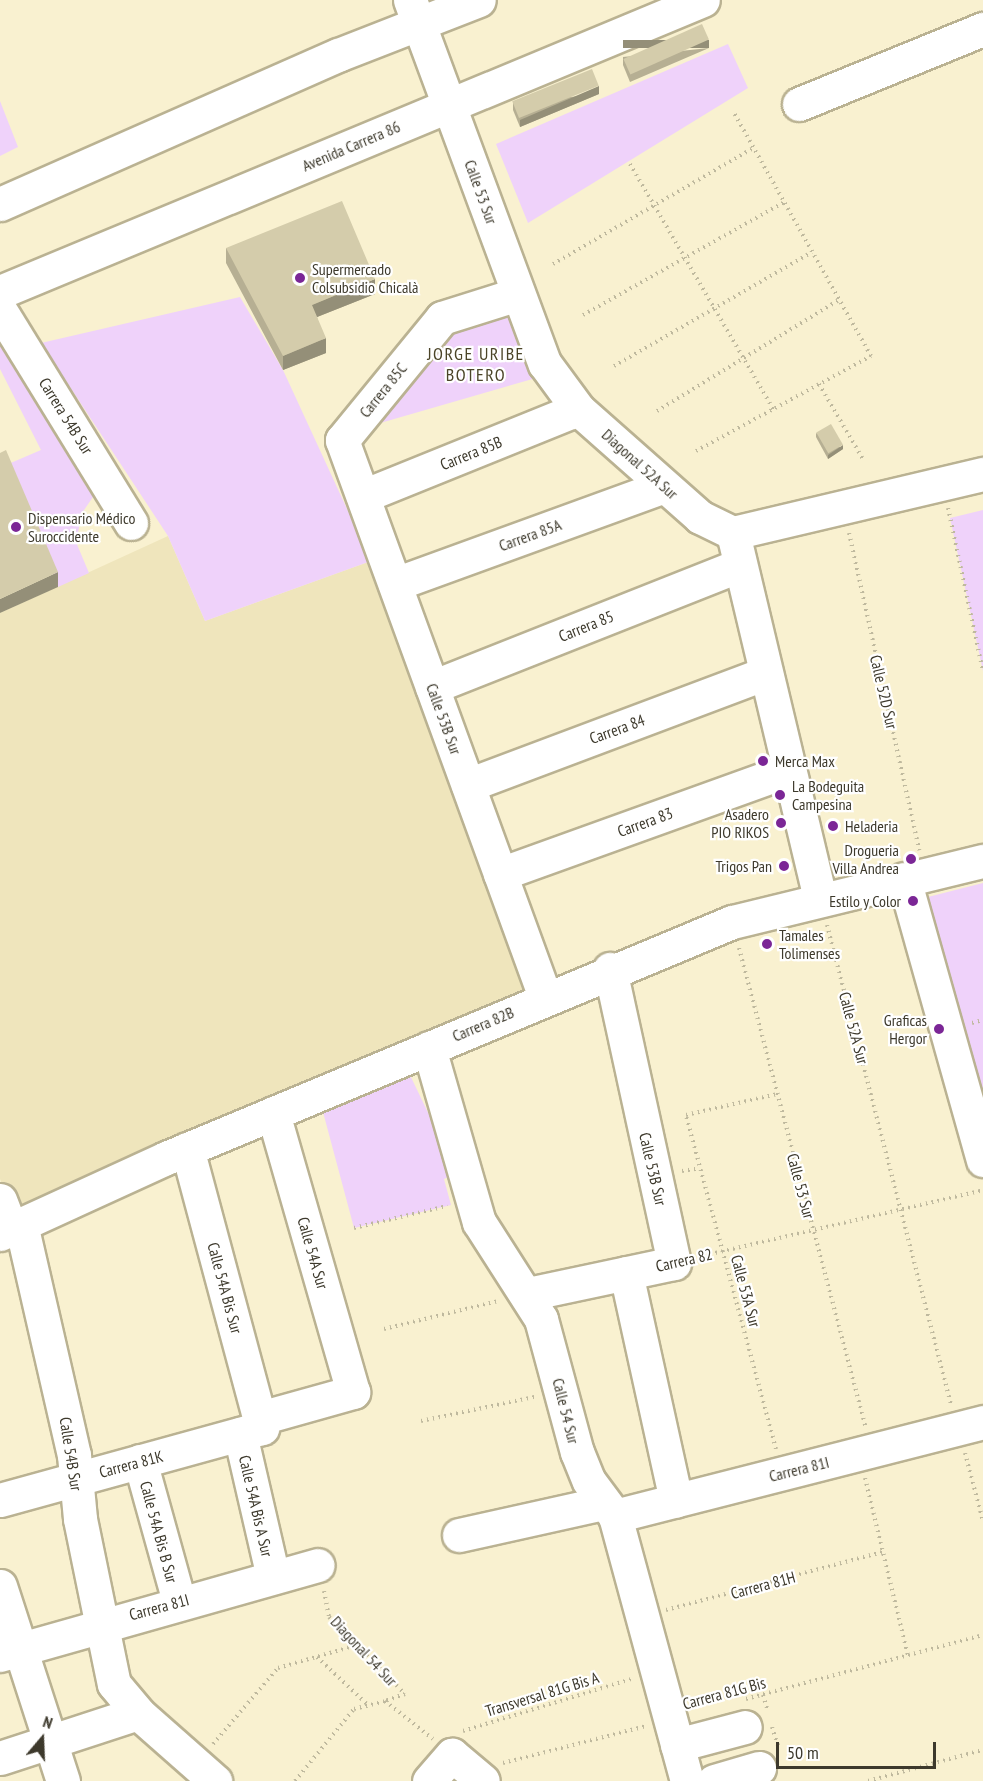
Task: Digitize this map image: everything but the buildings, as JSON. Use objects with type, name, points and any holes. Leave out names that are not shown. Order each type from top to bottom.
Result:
[{"type":"street","points":[[0,204],[414,12],[479,0]]},
{"type":"street","name":"Avenida Carrera 86","points":[[0,292],[703,0]]},
{"type":"street","name":"Calle 53 Sur","points":[[414,12],[518,294],[555,383]]},
{"type":"street","points":[[799,104],[983,29]]},
{"type":"street","name":"Carrera 85C","points":[[342,440],[442,318],[518,294]]},
{"type":"street","name":"Carrera 54B Sur","points":[[0,310],[131,523]]},
{"type":"street","name":"Diagonal 52A Sur","points":[[555,383],[578,409],[664,486],[715,528],[733,533]]},
{"type":"street","name":"Carrera 85B","points":[[363,496],[578,409]]},
{"type":"street","name":"Calle 53B Sur","points":[[342,440],[545,997]]},
{"type":"street","points":[[820,898],[733,533],[831,499],[943,485],[983,474]]},
{"type":"street","name":"Carrera 85A","points":[[395,584],[664,486]]},
{"type":"street","name":"Carrera 85","points":[[432,687],[740,565]]},
{"type":"street","name":"Carrera 84","points":[[468,785],[766,674]]},
{"type":"street","name":"Carrera 83","points":[[500,874],[789,770]]},
{"type":"street","name":"Carrera 82B","points":[[8,1222],[429,1048],[610,969],[732,922],[820,898],[983,861]]},
{"type":"street","points":[[914,877],[983,1160]]},
{"type":"street","name":"Calle 53B Sur","points":[[610,969],[674,1263]]},
{"type":"street","name":"Calle 54 Sur","points":[[429,1048],[473,1201],[486,1237],[528,1294],[547,1335],[584,1470],[609,1509],[642,1617],[687,1781]]},
{"type":"street","name":"Calle 54A Sur","points":[[273,1113],[353,1392]]},
{"type":"street","name":"Calle 54A Bis Sur","points":[[187,1149],[254,1427]]},
{"type":"street","name":"Calle 54B Sur","points":[[8,1222],[76,1479],[99,1623],[114,1684],[138,1713]]},
{"type":"street","name":"Carrera 82","points":[[528,1294],[674,1263]]},
{"type":"street","points":[[626,1273],[676,1501]]},
{"type":"street","name":"Carrera 81K","points":[[0,1500],[254,1427],[353,1392]]},
{"type":"street","name":"Carrera 81I","points":[[459,1535],[609,1509],[676,1501],[970,1425]]},
{"type":"street","name":"Calle 54A Bis A Sur","points":[[254,1427],[273,1577]]},
{"type":"street","name":"Calle 54A Bis B Sur","points":[[140,1461],[178,1602]]},
{"type":"street","name":"Carrera 81I","points":[[10,1651],[99,1623],[318,1565]]},
{"type":"street","points":[[0,1586],[10,1651],[50,1742],[63,1781]]},
{"type":"street","points":[[0,1758],[138,1713],[206,1773]]},
{"type":"street","points":[[674,1733],[742,1714]]},
{"type":"street","points":[[429,1781],[457,1753]]},
{"type":"street","points":[[714,1781],[770,1760]]},
{"type":"path","points":[[696,451],[871,356],[733,111]]},
{"type":"path","points":[[553,264],[753,148]]},
{"type":"path","points":[[630,164],[773,409]]},
{"type":"path","points":[[583,315],[784,202]]},
{"type":"path","points":[[614,366],[812,252]]},
{"type":"path","points":[[657,411],[839,300]]},
{"type":"path","points":[[819,384],[864,461]]},
{"type":"path","points":[[943,485],[983,671]]},
{"type":"path","name":"Calle 52D Sur","points":[[831,499],[914,877]]},
{"type":"path","name":"Calle 52A Sur","points":[[820,898],[902,1209],[970,1425],[983,1521]]},
{"type":"path","name":"Calle 53 Sur","points":[[732,922],[813,1230],[865,1452],[883,1552],[908,1656]]},
{"type":"path","name":"Calle 53A Sur","points":[[777,1094],[686,1114],[783,1473]]},
{"type":"path","name":"Carrera 82","points":[[674,1263],[983,1190]]},
{"type":"path","points":[[354,1228],[473,1201]]},
{"type":"path","points":[[384,1329],[528,1294]]},
{"type":"path","points":[[421,1420],[561,1391]]},
{"type":"path","name":"Carrera 81H","points":[[642,1617],[883,1552]]},
{"type":"path","name":"Diagonal 54 Sur","points":[[318,1565],[329,1617],[405,1694],[385,1701]]},
{"type":"path","name":"Carrera 81G Bis","points":[[742,1714],[763,1695],[983,1635]]},
{"type":"path","points":[[206,1773],[278,1668],[357,1645]]},
{"type":"path","name":"Diagonal 54 Sur","points":[[316,1656],[369,1705]]},
{"type":"path","name":"Transversal 81G Bis A","points":[[457,1753],[657,1671]]},
{"type":"path","points":[[763,1695],[770,1760]]},
{"type":"path","points":[[295,1781],[354,1709],[385,1701]]},
{"type":"path","name":"Diagonal 54 Sur","points":[[385,1701],[457,1753]]},
{"type":"path","name":"Carrera 81G Bis","points":[[457,1753],[674,1733]]},
{"type":"path","points":[[868,1781],[983,1750]]},
{"type":"shaded area","points":[[728,44],[748,88],[528,223],[496,144]]},
{"type":"shaded area","points":[[0,101],[18,147],[0,156]]},
{"type":"shaded area","points":[[240,297],[283,370],[371,561],[205,621],[168,536],[41,343]]},
{"type":"shaded area","points":[[507,306],[536,378],[370,426],[462,319]]},
{"type":"shaded area","points":[[0,342],[95,494],[82,513],[76,542],[89,573],[58,587],[6,465],[41,450],[0,369]]},
{"type":"shaded area","points":[[983,510],[983,671],[950,518]]},
{"type":"shaded area","points":[[168,536],[205,621],[371,561],[530,991],[13,1213],[0,1179],[0,613]]},
{"type":"shaded area","points":[[983,883],[983,1133],[920,899]]},
{"type":"shaded area","points":[[409,1073],[457,1173],[444,1179],[451,1205],[354,1228],[323,1112]]},
{"type":"place","name":"Supermercado Colsubsidio Chicalà","points":[[300,278]]},
{"type":"place","name":"Dispensario Médico Suroccidente","points":[[16,527]]},
{"type":"place","name":"Merca Max","points":[[763,761]]},
{"type":"place","name":"La Bodeguita Campesina","points":[[780,795]]},
{"type":"place","name":"Asadero PIO RIKOS","points":[[781,823]]},
{"type":"place","name":"Heladeria","points":[[833,826]]},
{"type":"place","name":"Drogueria Villa Andrea","points":[[911,859]]},
{"type":"place","name":"Trigos Pan","points":[[784,866]]},
{"type":"place","name":"Estilo y Color","points":[[913,901]]},
{"type":"place","name":"Tamales Tolimenses","points":[[767,944]]},
{"type":"place","name":"Graficas Hergor","points":[[939,1029]]},
{"type":"district","name":"JORGE URIBE BOTERO","points":[[476,365]]}]
